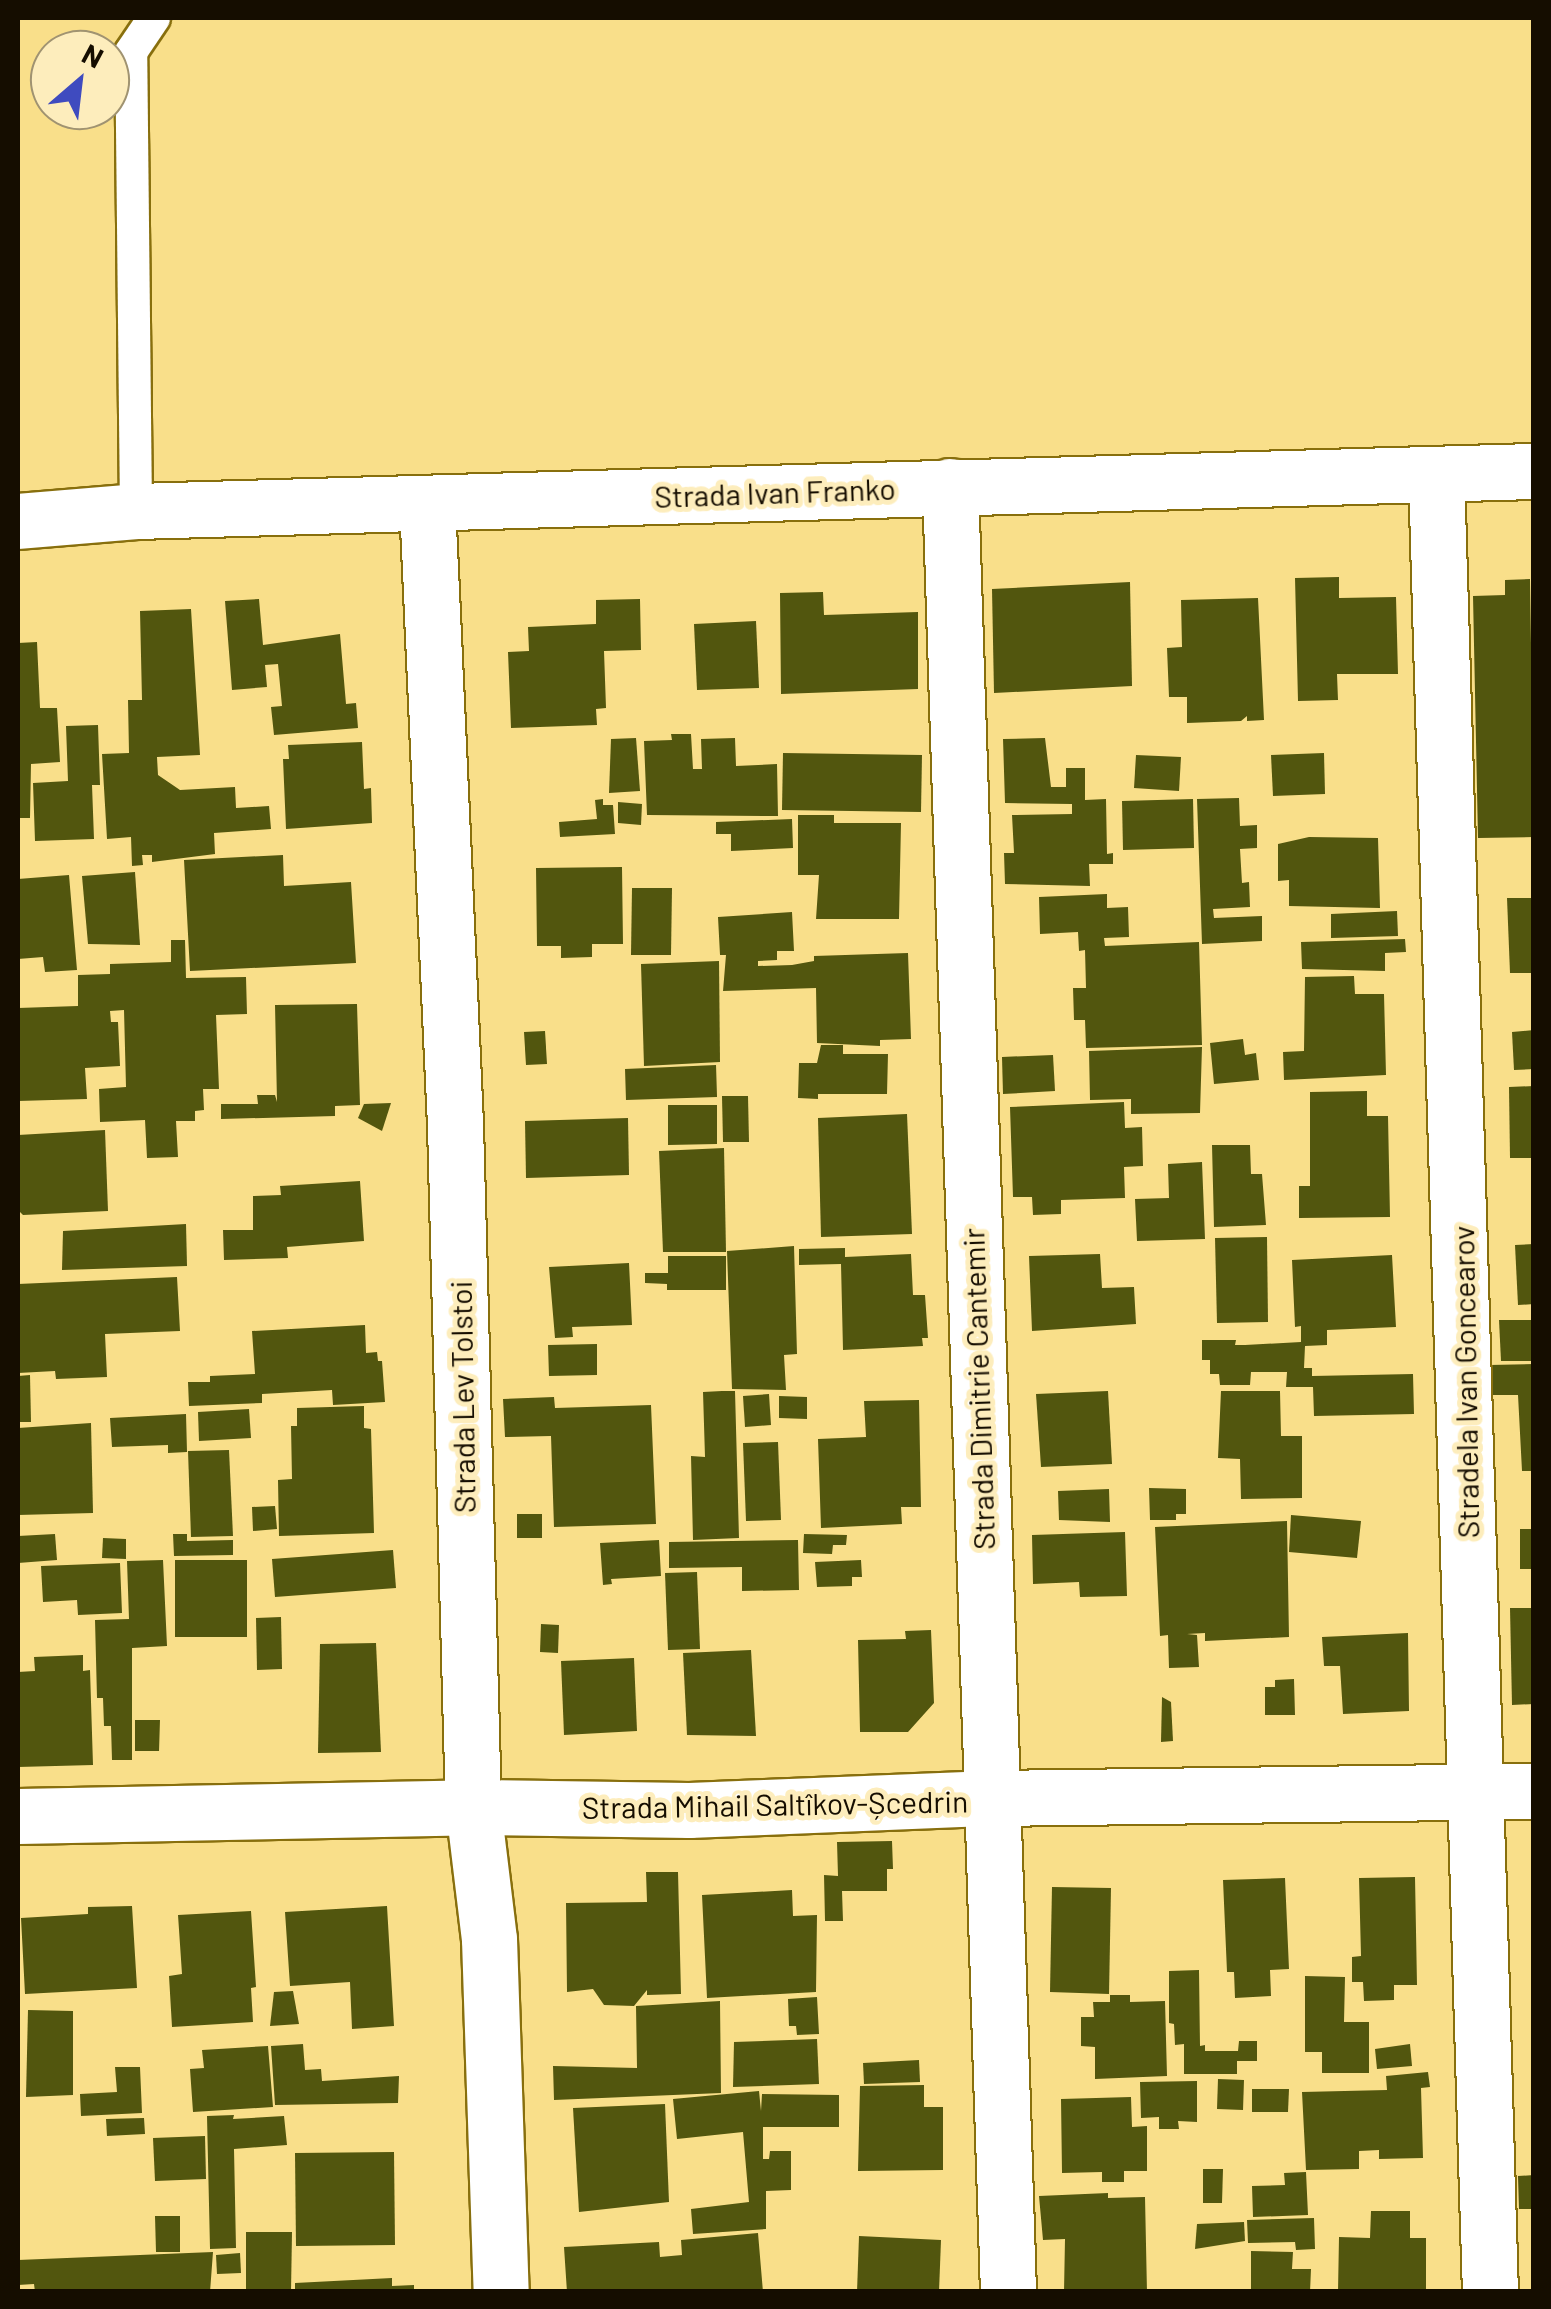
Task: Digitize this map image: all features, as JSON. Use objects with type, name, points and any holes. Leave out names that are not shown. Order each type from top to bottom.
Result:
[{"type":"street","name":"Strada Ivan Franko","points":[[18,521],[136,512],[1534,472]]},
{"type":"street","name":"Stradela Ivan Goncearov","points":[[1436,474],[1466,1370],[1490,2292]]},
{"type":"street","name":"Strada Dimitrie Cantemir","points":[[950,486],[1008,2292]]},
{"type":"street","name":"Strada Lev Tolstoi","points":[[426,503],[455,1126],[473,1807],[489,1939],[501,2292]]},
{"type":"street","name":"Strada Mihail Saltîkov-Șcedrin","points":[[18,1816],[473,1807],[689,1810],[991,1798],[1534,1791]]},
{"type":"lane","points":[[136,512],[131,52],[154,18]]},
{"type":"building","points":[[1339,577],[1339,598],[1396,597],[1398,674],[1337,674],[1338,700],[1298,701],[1295,578]]},
{"type":"building","points":[[1530,579],[1534,837],[1478,838],[1473,596],[1505,595],[1505,580]]},
{"type":"building","points":[[1130,582],[1132,686],[994,693],[992,589]]},
{"type":"building","points":[[823,592],[824,615],[918,612],[918,689],[781,694],[780,593]]},
{"type":"building","points":[[1258,598],[1264,720],[1247,721],[1247,716],[1241,721],[1187,723],[1187,697],[1169,697],[1167,648],[1182,647],[1181,600]]},
{"type":"building","points":[[259,599],[263,645],[340,634],[346,704],[356,703],[358,728],[274,735],[271,707],[282,706],[278,664],[265,665],[267,687],[232,690],[225,601]]},
{"type":"building","points":[[640,599],[641,650],[604,651],[606,708],[596,709],[597,725],[511,728],[508,652],[529,651],[528,627],[596,624],[596,600]]},
{"type":"building","points":[[191,609],[200,755],[157,757],[158,775],[180,790],[235,787],[236,808],[269,806],[271,829],[214,833],[215,854],[152,862],[152,855],[142,855],[143,865],[132,866],[131,837],[107,839],[102,754],[129,753],[128,700],[142,700],[140,611]]},
{"type":"building","points":[[756,621],[759,688],[697,690],[694,624]]},
{"type":"building","points":[[37,642],[40,708],[57,708],[60,762],[31,764],[30,818],[18,818],[18,643]]},
{"type":"building","points":[[98,725],[100,785],[92,785],[94,839],[35,841],[33,783],[68,781],[66,726]]},
{"type":"building","points":[[671,734],[691,734],[693,769],[702,769],[701,739],[735,738],[736,766],[777,764],[778,816],[647,815],[644,741],[672,740]]},
{"type":"building","points":[[636,738],[640,791],[609,793],[611,739]]},
{"type":"building","points":[[1045,738],[1051,787],[1066,787],[1066,768],[1085,768],[1085,800],[1106,799],[1107,854],[1113,853],[1113,864],[1089,864],[1090,886],[1005,884],[1004,853],[1014,853],[1012,815],[1072,814],[1072,804],[1005,803],[1003,739]]},
{"type":"building","points":[[362,742],[364,789],[371,788],[372,823],[286,829],[283,759],[289,759],[288,745]]},
{"type":"building","points":[[783,753],[922,755],[921,812],[782,810]]},
{"type":"building","points":[[1324,753],[1325,794],[1273,796],[1271,755]]},
{"type":"building","points":[[1136,755],[1181,757],[1179,791],[1134,788]]},
{"type":"building","points":[[1239,798],[1240,826],[1257,825],[1257,848],[1240,849],[1242,883],[1249,882],[1250,907],[1213,909],[1214,918],[1262,916],[1262,941],[1202,944],[1197,799]]},
{"type":"building","points":[[603,799],[603,805],[613,805],[615,834],[560,837],[559,822],[597,819],[595,800]]},
{"type":"building","points":[[1193,799],[1194,848],[1123,850],[1122,801]]},
{"type":"building","points":[[618,802],[642,804],[641,825],[618,823]]},
{"type":"building","points":[[798,815],[834,815],[834,823],[901,823],[899,919],[816,919],[819,875],[798,875]]},
{"type":"building","points":[[792,819],[793,848],[731,851],[731,834],[716,834],[716,822]]},
{"type":"building","points":[[1309,837],[1378,838],[1380,908],[1289,906],[1289,880],[1278,881],[1278,844]]},
{"type":"building","points":[[283,855],[284,886],[351,882],[356,963],[190,971],[184,860]]},
{"type":"building","points":[[622,867],[623,944],[592,944],[592,957],[561,958],[561,946],[537,946],[536,868]]},
{"type":"building","points":[[135,872],[140,945],[88,944],[82,876]]},
{"type":"building","points":[[69,875],[77,970],[45,972],[43,957],[18,959],[18,879]]},
{"type":"building","points":[[632,888],[672,888],[671,955],[631,955]]},
{"type":"building","points":[[1107,894],[1107,908],[1128,907],[1129,937],[1104,938],[1105,946],[1199,942],[1202,1045],[1086,1048],[1085,1020],[1074,1020],[1073,988],[1086,988],[1085,950],[1079,951],[1078,932],[1040,934],[1039,897]]},
{"type":"building","points":[[1507,898],[1534,898],[1534,973],[1510,973]]},
{"type":"building","points":[[1397,911],[1398,936],[1331,938],[1331,914]]},
{"type":"building","points":[[792,912],[794,951],[777,951],[777,960],[758,961],[758,966],[792,965],[814,961],[814,956],[908,953],[911,1039],[880,1040],[880,1046],[817,1043],[816,988],[723,991],[726,955],[720,955],[718,917]]},
{"type":"building","points":[[1405,939],[1406,952],[1385,953],[1385,971],[1302,969],[1301,942]]},
{"type":"building","points":[[171,940],[185,940],[186,978],[246,977],[247,1014],[216,1015],[219,1089],[203,1089],[204,1110],[195,1111],[195,1121],[176,1121],[178,1157],[147,1158],[145,1120],[100,1122],[99,1089],[126,1087],[124,1010],[110,1011],[111,1022],[118,1022],[120,1066],[85,1068],[87,1099],[18,1101],[18,1008],[78,1006],[78,975],[110,974],[110,964],[171,962]]},
{"type":"building","points":[[719,961],[720,1062],[644,1066],[641,964]]},
{"type":"building","points":[[1354,976],[1355,994],[1384,994],[1386,1075],[1284,1080],[1283,1052],[1304,1051],[1305,977]]},
{"type":"building","points":[[357,1004],[360,1105],[335,1106],[335,1116],[221,1119],[221,1104],[258,1104],[257,1095],[275,1095],[277,1102],[275,1005]]},
{"type":"building","points":[[1534,1030],[1534,1069],[1514,1070],[1512,1032]]},
{"type":"building","points":[[545,1031],[547,1064],[526,1065],[524,1032]]},
{"type":"building","points":[[1243,1039],[1245,1055],[1256,1053],[1259,1080],[1214,1084],[1210,1043]]},
{"type":"building","points":[[821,1045],[843,1045],[843,1054],[888,1054],[887,1094],[818,1094],[818,1099],[798,1098],[799,1063],[817,1063]]},
{"type":"building","points":[[1202,1047],[1200,1113],[1131,1114],[1131,1099],[1090,1100],[1089,1051]]},
{"type":"building","points":[[1053,1055],[1055,1091],[1003,1094],[1002,1057]]},
{"type":"building","points":[[716,1065],[717,1097],[626,1100],[625,1069]]},
{"type":"building","points":[[1534,1086],[1534,1158],[1510,1158],[1509,1087]]},
{"type":"building","points":[[1367,1091],[1367,1116],[1388,1116],[1390,1217],[1299,1218],[1299,1186],[1310,1186],[1310,1092]]},
{"type":"building","points":[[722,1096],[748,1096],[749,1142],[723,1142]]},
{"type":"building","points":[[1124,1102],[1125,1128],[1142,1127],[1143,1166],[1124,1167],[1125,1198],[1061,1200],[1061,1214],[1033,1215],[1032,1197],[1013,1197],[1010,1107]]},
{"type":"building","points":[[391,1103],[382,1131],[358,1118],[364,1104]]},
{"type":"building","points":[[668,1105],[717,1105],[717,1144],[668,1145]]},
{"type":"building","points":[[907,1114],[912,1234],[821,1237],[818,1118]]},
{"type":"building","points":[[628,1118],[629,1175],[526,1178],[525,1121]]},
{"type":"building","points":[[105,1130],[108,1211],[23,1215],[18,1210],[18,1135]]},
{"type":"building","points":[[1212,1145],[1250,1145],[1251,1174],[1262,1174],[1266,1225],[1214,1227]]},
{"type":"building","points":[[724,1148],[726,1252],[663,1252],[659,1151]]},
{"type":"building","points":[[1202,1162],[1205,1239],[1137,1241],[1135,1199],[1169,1198],[1168,1164]]},
{"type":"building","points":[[360,1181],[364,1241],[287,1247],[288,1258],[224,1260],[223,1230],[253,1230],[253,1196],[281,1195],[280,1186]]},
{"type":"building","points":[[186,1224],[187,1266],[62,1270],[63,1231]]},
{"type":"building","points":[[1267,1237],[1268,1322],[1217,1323],[1215,1238]]},
{"type":"building","points":[[1534,1244],[1534,1304],[1518,1305],[1515,1245]]},
{"type":"building","points":[[794,1246],[797,1354],[784,1355],[786,1390],[732,1389],[727,1251]]},
{"type":"building","points":[[845,1248],[845,1257],[911,1254],[913,1295],[925,1295],[928,1338],[922,1338],[923,1346],[843,1350],[841,1264],[799,1265],[799,1249]]},
{"type":"building","points":[[1100,1254],[1102,1288],[1134,1287],[1136,1324],[1032,1331],[1029,1256]]},
{"type":"building","points":[[1392,1255],[1396,1327],[1327,1330],[1327,1345],[1305,1346],[1304,1368],[1312,1368],[1312,1376],[1413,1374],[1414,1414],[1314,1416],[1313,1387],[1286,1387],[1287,1372],[1251,1372],[1250,1385],[1220,1385],[1219,1374],[1210,1374],[1210,1360],[1202,1360],[1202,1340],[1236,1340],[1235,1345],[1301,1342],[1301,1326],[1295,1327],[1292,1260]]},
{"type":"building","points":[[668,1256],[726,1256],[726,1290],[667,1290],[667,1284],[645,1283],[645,1273],[668,1273]]},
{"type":"building","points":[[629,1263],[632,1325],[572,1327],[573,1337],[555,1338],[549,1267]]},
{"type":"building","points":[[177,1277],[180,1331],[105,1334],[107,1377],[56,1379],[55,1371],[18,1373],[18,1284]]},
{"type":"building","points":[[1499,1320],[1534,1320],[1534,1361],[1501,1361]]},
{"type":"building","points":[[365,1325],[366,1353],[377,1352],[378,1361],[382,1361],[385,1402],[333,1405],[332,1390],[262,1394],[262,1403],[189,1406],[188,1382],[210,1382],[210,1376],[255,1374],[252,1331]]},
{"type":"building","points":[[597,1344],[597,1375],[549,1376],[548,1345]]},
{"type":"building","points":[[1534,1364],[1534,1471],[1522,1471],[1518,1395],[1491,1395],[1490,1365]]},
{"type":"building","points":[[30,1375],[31,1422],[18,1422],[18,1376]]},
{"type":"building","points":[[735,1391],[739,1538],[693,1540],[691,1456],[705,1457],[703,1392]]},
{"type":"building","points":[[1108,1391],[1112,1464],[1041,1467],[1036,1394]]},
{"type":"building","points":[[1221,1391],[1280,1391],[1281,1436],[1302,1436],[1302,1498],[1241,1499],[1240,1459],[1218,1458]]},
{"type":"building","points":[[769,1394],[771,1425],[745,1427],[743,1396]]},
{"type":"building","points":[[779,1396],[807,1397],[807,1419],[779,1418]]},
{"type":"building","points":[[554,1397],[555,1408],[651,1405],[656,1524],[554,1527],[551,1436],[505,1437],[503,1399]]},
{"type":"building","points":[[919,1400],[921,1507],[901,1507],[902,1524],[821,1528],[818,1439],[866,1437],[864,1401]]},
{"type":"building","points":[[364,1406],[364,1428],[371,1429],[374,1533],[279,1536],[278,1480],[292,1479],[291,1426],[297,1426],[297,1408]]},
{"type":"building","points":[[249,1409],[251,1438],[199,1441],[198,1412]]},
{"type":"building","points":[[186,1414],[187,1452],[168,1453],[168,1445],[112,1447],[110,1418]]},
{"type":"building","points":[[91,1423],[93,1513],[18,1515],[18,1428]]},
{"type":"building","points":[[778,1442],[781,1520],[746,1521],[743,1443]]},
{"type":"building","points":[[229,1450],[233,1536],[191,1537],[188,1451]]},
{"type":"building","points":[[1149,1488],[1186,1489],[1186,1514],[1176,1514],[1176,1520],[1150,1520]]},
{"type":"building","points":[[1109,1489],[1110,1522],[1059,1520],[1058,1491]]},
{"type":"building","points":[[275,1506],[277,1529],[253,1531],[252,1507]]},
{"type":"building","points":[[517,1514],[542,1514],[542,1538],[517,1538]]},
{"type":"building","points":[[1291,1515],[1361,1521],[1357,1558],[1289,1552]]},
{"type":"building","points":[[1287,1521],[1289,1637],[1205,1641],[1205,1633],[1187,1634],[1197,1635],[1199,1667],[1169,1668],[1168,1635],[1160,1636],[1155,1527]]},
{"type":"building","points":[[1520,1529],[1534,1529],[1534,1569],[1520,1569]]},
{"type":"building","points":[[1125,1532],[1127,1596],[1080,1597],[1079,1582],[1033,1584],[1032,1535]]},
{"type":"building","points":[[55,1534],[57,1560],[18,1563],[18,1536]]},
{"type":"building","points":[[173,1534],[187,1534],[187,1541],[233,1540],[233,1555],[174,1556]]},
{"type":"building","points":[[804,1534],[847,1535],[846,1545],[833,1545],[832,1554],[803,1553]]},
{"type":"building","points":[[103,1538],[126,1539],[126,1559],[102,1558]]},
{"type":"building","points":[[659,1540],[661,1576],[611,1579],[612,1584],[603,1585],[600,1543]]},
{"type":"building","points":[[798,1540],[799,1590],[742,1591],[742,1567],[669,1568],[669,1542]]},
{"type":"building","points":[[393,1550],[396,1588],[275,1597],[272,1559]]},
{"type":"building","points":[[163,1560],[167,1646],[132,1648],[132,1760],[112,1760],[111,1726],[104,1726],[103,1698],[97,1698],[95,1620],[129,1619],[127,1561]]},
{"type":"building","points":[[175,1560],[247,1560],[247,1637],[175,1637]]},
{"type":"building","points":[[861,1560],[862,1577],[852,1577],[852,1586],[817,1587],[815,1562]]},
{"type":"building","points":[[120,1563],[122,1613],[78,1615],[77,1600],[43,1602],[41,1566]]},
{"type":"building","points":[[697,1572],[700,1649],[668,1650],[665,1573]]},
{"type":"building","points":[[1510,1608],[1534,1608],[1534,1704],[1512,1705]]},
{"type":"building","points":[[281,1617],[282,1669],[257,1670],[256,1618]]},
{"type":"building","points":[[541,1624],[559,1625],[558,1653],[540,1652]]},
{"type":"building","points":[[931,1630],[934,1703],[908,1732],[860,1732],[858,1640],[906,1639],[905,1631]]},
{"type":"building","points":[[1408,1633],[1409,1711],[1343,1714],[1340,1666],[1324,1666],[1322,1637]]},
{"type":"building","points":[[376,1643],[381,1752],[318,1753],[320,1644]]},
{"type":"building","points":[[751,1650],[756,1736],[687,1735],[683,1653]]},
{"type":"building","points":[[83,1655],[83,1671],[90,1670],[93,1765],[18,1767],[18,1672],[35,1671],[34,1657]]},
{"type":"building","points":[[634,1658],[637,1731],[564,1735],[561,1661]]},
{"type":"building","points":[[1294,1679],[1295,1715],[1265,1715],[1265,1687],[1275,1687],[1275,1680]]},
{"type":"building","points":[[1162,1697],[1171,1702],[1173,1741],[1161,1742]]},
{"type":"building","points":[[135,1720],[160,1720],[159,1751],[135,1751]]},
{"type":"building","points":[[892,1841],[893,1869],[887,1869],[887,1891],[842,1891],[843,1921],[825,1921],[824,1875],[838,1876],[837,1842]]},
{"type":"building","points":[[646,1872],[678,1872],[681,1994],[647,1995],[647,1990],[634,2006],[604,2005],[593,1989],[567,1992],[566,1903],[647,1902]]},
{"type":"building","points":[[1415,1877],[1417,1985],[1394,1985],[1394,2000],[1364,2001],[1363,1982],[1352,1982],[1352,1957],[1361,1956],[1359,1878]]},
{"type":"building","points":[[1285,1878],[1289,1969],[1270,1970],[1271,1996],[1235,1998],[1234,1972],[1227,1972],[1223,1880]]},
{"type":"building","points":[[1052,1887],[1111,1888],[1109,1994],[1050,1992]]},
{"type":"building","points":[[792,1890],[793,1916],[817,1915],[816,1992],[707,1998],[702,1895]]},
{"type":"building","points":[[132,1906],[137,1988],[25,1994],[21,1918],[88,1914],[88,1907]]},
{"type":"building","points":[[387,1906],[394,2026],[352,2029],[350,1982],[290,1986],[285,1912]]},
{"type":"building","points":[[251,1911],[256,1987],[251,1988],[253,2022],[172,2027],[169,1976],[182,1974],[178,1915]]},
{"type":"building","points":[[1199,1970],[1200,2046],[1205,2045],[1205,2051],[1238,2051],[1239,2041],[1257,2041],[1257,2061],[1237,2061],[1237,2074],[1184,2074],[1184,2044],[1175,2045],[1174,2024],[1169,2023],[1169,1971]]},
{"type":"building","points":[[1305,1976],[1345,1977],[1344,2022],[1369,2022],[1369,2073],[1322,2073],[1322,2052],[1305,2052]]},
{"type":"building","points":[[293,1991],[299,2024],[270,2026],[274,1992]]},
{"type":"building","points":[[1110,1995],[1130,1995],[1130,2002],[1165,2001],[1167,2076],[1095,2079],[1095,2047],[1081,2046],[1081,2017],[1094,2017],[1093,2002],[1110,2002]]},
{"type":"building","points":[[817,1997],[819,2034],[797,2035],[796,2026],[789,2026],[788,1999]]},
{"type":"building","points":[[720,2001],[721,2093],[554,2100],[553,2066],[637,2068],[636,2006]]},
{"type":"building","points":[[28,2010],[73,2011],[73,2095],[26,2097]]},
{"type":"building","points":[[817,2039],[819,2084],[733,2087],[734,2042]]},
{"type":"building","points":[[303,2044],[305,2070],[321,2069],[322,2081],[399,2076],[398,2103],[275,2105],[271,2046]]},
{"type":"building","points":[[1410,2044],[1412,2066],[1377,2069],[1375,2049]]},
{"type":"building","points":[[268,2046],[273,2107],[193,2112],[190,2069],[204,2068],[202,2050]]},
{"type":"building","points":[[919,2060],[920,2082],[864,2084],[863,2063]]},
{"type":"building","points":[[115,2067],[140,2067],[142,2113],[81,2116],[80,2094],[117,2092]]},
{"type":"building","points":[[1428,2072],[1430,2087],[1421,2088],[1423,2158],[1379,2159],[1379,2150],[1359,2151],[1359,2169],[1306,2170],[1302,2092],[1387,2090],[1386,2076]]},
{"type":"building","points":[[1218,2079],[1244,2080],[1243,2110],[1217,2109]]},
{"type":"building","points":[[1197,2081],[1197,2122],[1178,2121],[1179,2129],[1159,2129],[1159,2117],[1141,2118],[1140,2082]]},
{"type":"building","points":[[924,2085],[924,2107],[943,2107],[943,2170],[858,2171],[860,2086]]},
{"type":"building","points":[[1252,2089],[1289,2089],[1288,2112],[1252,2112]]},
{"type":"building","points":[[759,2091],[761,2111],[762,2094],[839,2095],[839,2127],[763,2127],[763,2159],[769,2159],[770,2151],[791,2151],[791,2190],[766,2191],[766,2229],[693,2234],[691,2209],[749,2202],[743,2132],[677,2139],[673,2099]]},
{"type":"building","points":[[1131,2097],[1132,2127],[1147,2126],[1147,2171],[1124,2171],[1124,2182],[1102,2182],[1102,2172],[1062,2173],[1061,2099]]},
{"type":"building","points":[[665,2104],[669,2202],[579,2212],[573,2108]]},
{"type":"building","points":[[234,2115],[233,2119],[284,2116],[287,2145],[234,2149],[236,2248],[210,2249],[207,2116]]},
{"type":"building","points":[[144,2118],[145,2134],[107,2136],[106,2119]]},
{"type":"building","points":[[205,2136],[206,2179],[155,2181],[153,2138]]},
{"type":"building","points":[[394,2152],[395,2245],[296,2246],[295,2153]]},
{"type":"building","points":[[1203,2169],[1223,2169],[1222,2203],[1203,2203]]},
{"type":"building","points":[[1306,2172],[1308,2215],[1253,2217],[1252,2186],[1285,2185],[1284,2173]]},
{"type":"building","points":[[1534,2175],[1534,2209],[1519,2209],[1518,2176]]},
{"type":"building","points":[[1108,2193],[1108,2198],[1145,2197],[1147,2292],[1064,2292],[1065,2239],[1043,2240],[1039,2196]]},
{"type":"building","points":[[1371,2211],[1410,2211],[1410,2238],[1426,2238],[1426,2292],[1338,2292],[1339,2237],[1370,2238]]},
{"type":"building","points":[[155,2216],[180,2216],[180,2252],[156,2252]]},
{"type":"building","points":[[1314,2218],[1315,2249],[1296,2250],[1295,2242],[1248,2243],[1247,2220]]},
{"type":"building","points":[[1244,2222],[1245,2241],[1195,2249],[1197,2224]]},
{"type":"building","points":[[246,2232],[292,2232],[291,2292],[246,2292]]},
{"type":"building","points":[[758,2233],[763,2292],[567,2292],[564,2247],[659,2242],[660,2257],[682,2255],[681,2240]]},
{"type":"building","points":[[859,2236],[941,2240],[939,2292],[857,2292]]},
{"type":"building","points":[[1251,2251],[1293,2252],[1292,2269],[1311,2269],[1310,2292],[1251,2292]]},
{"type":"building","points":[[213,2252],[210,2292],[35,2292],[34,2284],[18,2285],[18,2260]]},
{"type":"building","points":[[240,2253],[241,2273],[217,2274],[216,2255]]},
{"type":"building","points":[[392,2278],[392,2286],[414,2285],[414,2292],[295,2292],[295,2283]]}]
